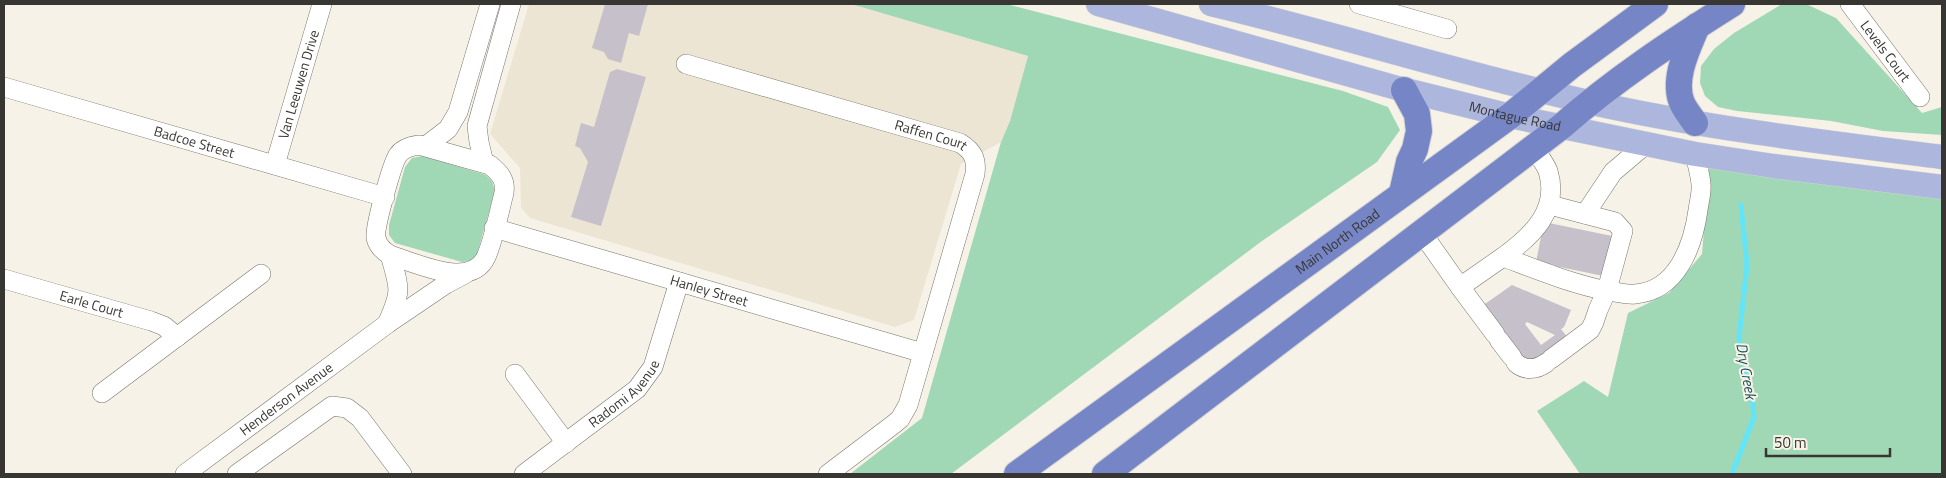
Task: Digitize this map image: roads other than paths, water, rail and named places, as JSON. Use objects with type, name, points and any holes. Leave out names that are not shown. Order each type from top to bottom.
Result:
[{"type":"highway","name":"Main North Road","points":[[1016,474],[1510,116],[1572,65],[1655,4]]},
{"type":"highway","points":[[1105,474],[1534,148],[1589,102],[1697,26],[1732,4]]},
{"type":"highway","points":[[1695,123],[1682,104],[1678,91],[1682,65],[1697,26]]},
{"type":"highway","points":[[1402,193],[1419,131],[1417,114],[1404,90]]},
{"type":"main road","name":"Montague Road","points":[[1098,4],[1404,90],[1510,116],[1695,154],[1773,166],[1942,187]]},
{"type":"main road","name":"Montague Road","points":[[1211,4],[1495,80],[1589,102],[1695,123],[1942,158]]},
{"type":"street","name":"Van Leeuwen Drive","points":[[275,166],[322,4]]},
{"type":"street","points":[[426,146],[448,130],[458,112],[490,4]]},
{"type":"street","points":[[484,164],[478,142],[477,126],[511,4]]},
{"type":"street","points":[[1358,4],[1447,29]]},
{"type":"street","name":"Levels Court","points":[[1850,4],[1920,97]]},
{"type":"street","name":"Raffen Court","points":[[686,64],[960,143],[974,155],[976,163],[975,174],[908,406],[900,419],[828,474]]},
{"type":"street","name":"Badcoe Street","points":[[4,87],[385,197]]},
{"type":"street","points":[[1585,214],[1613,172],[1646,144]]},
{"type":"street","points":[[412,146],[426,146],[484,164],[498,171],[505,182],[504,193],[486,257],[480,266],[465,274],[443,271],[390,255],[383,251],[376,238],[376,231],[385,197],[399,154],[412,146]]},
{"type":"street","points":[[1460,287],[1525,241],[1550,205],[1551,190],[1548,170],[1534,148]]},
{"type":"street","points":[[1503,257],[1574,284],[1633,294],[1647,292],[1672,276],[1682,263],[1689,249],[1696,228],[1702,185],[1695,154]]},
{"type":"street","points":[[1422,234],[1514,360],[1521,367],[1536,369],[1590,330],[1608,290],[1623,231],[1615,222],[1550,205]]},
{"type":"street","name":"Hanley Street","points":[[494,228],[923,354]]},
{"type":"street","points":[[387,324],[399,290],[390,255]]},
{"type":"street","points":[[102,393],[261,274]]},
{"type":"street","name":"Henderson Avenue","points":[[185,474],[387,324],[446,284],[465,274]]},
{"type":"street","name":"Earle Court","points":[[4,279],[151,321],[164,326],[177,337]]},
{"type":"street","name":"Radomi Avenue","points":[[524,474],[637,389],[646,378],[653,367],[679,282]]},
{"type":"street","points":[[515,374],[566,442]]},
{"type":"street","points":[[237,474],[332,406],[347,408],[360,418],[402,474]]},
{"type":"waterway","name":"Dry Creek","points":[[1732,474],[1754,417],[1752,396],[1744,368],[1739,338],[1747,265],[1741,205]]}]
